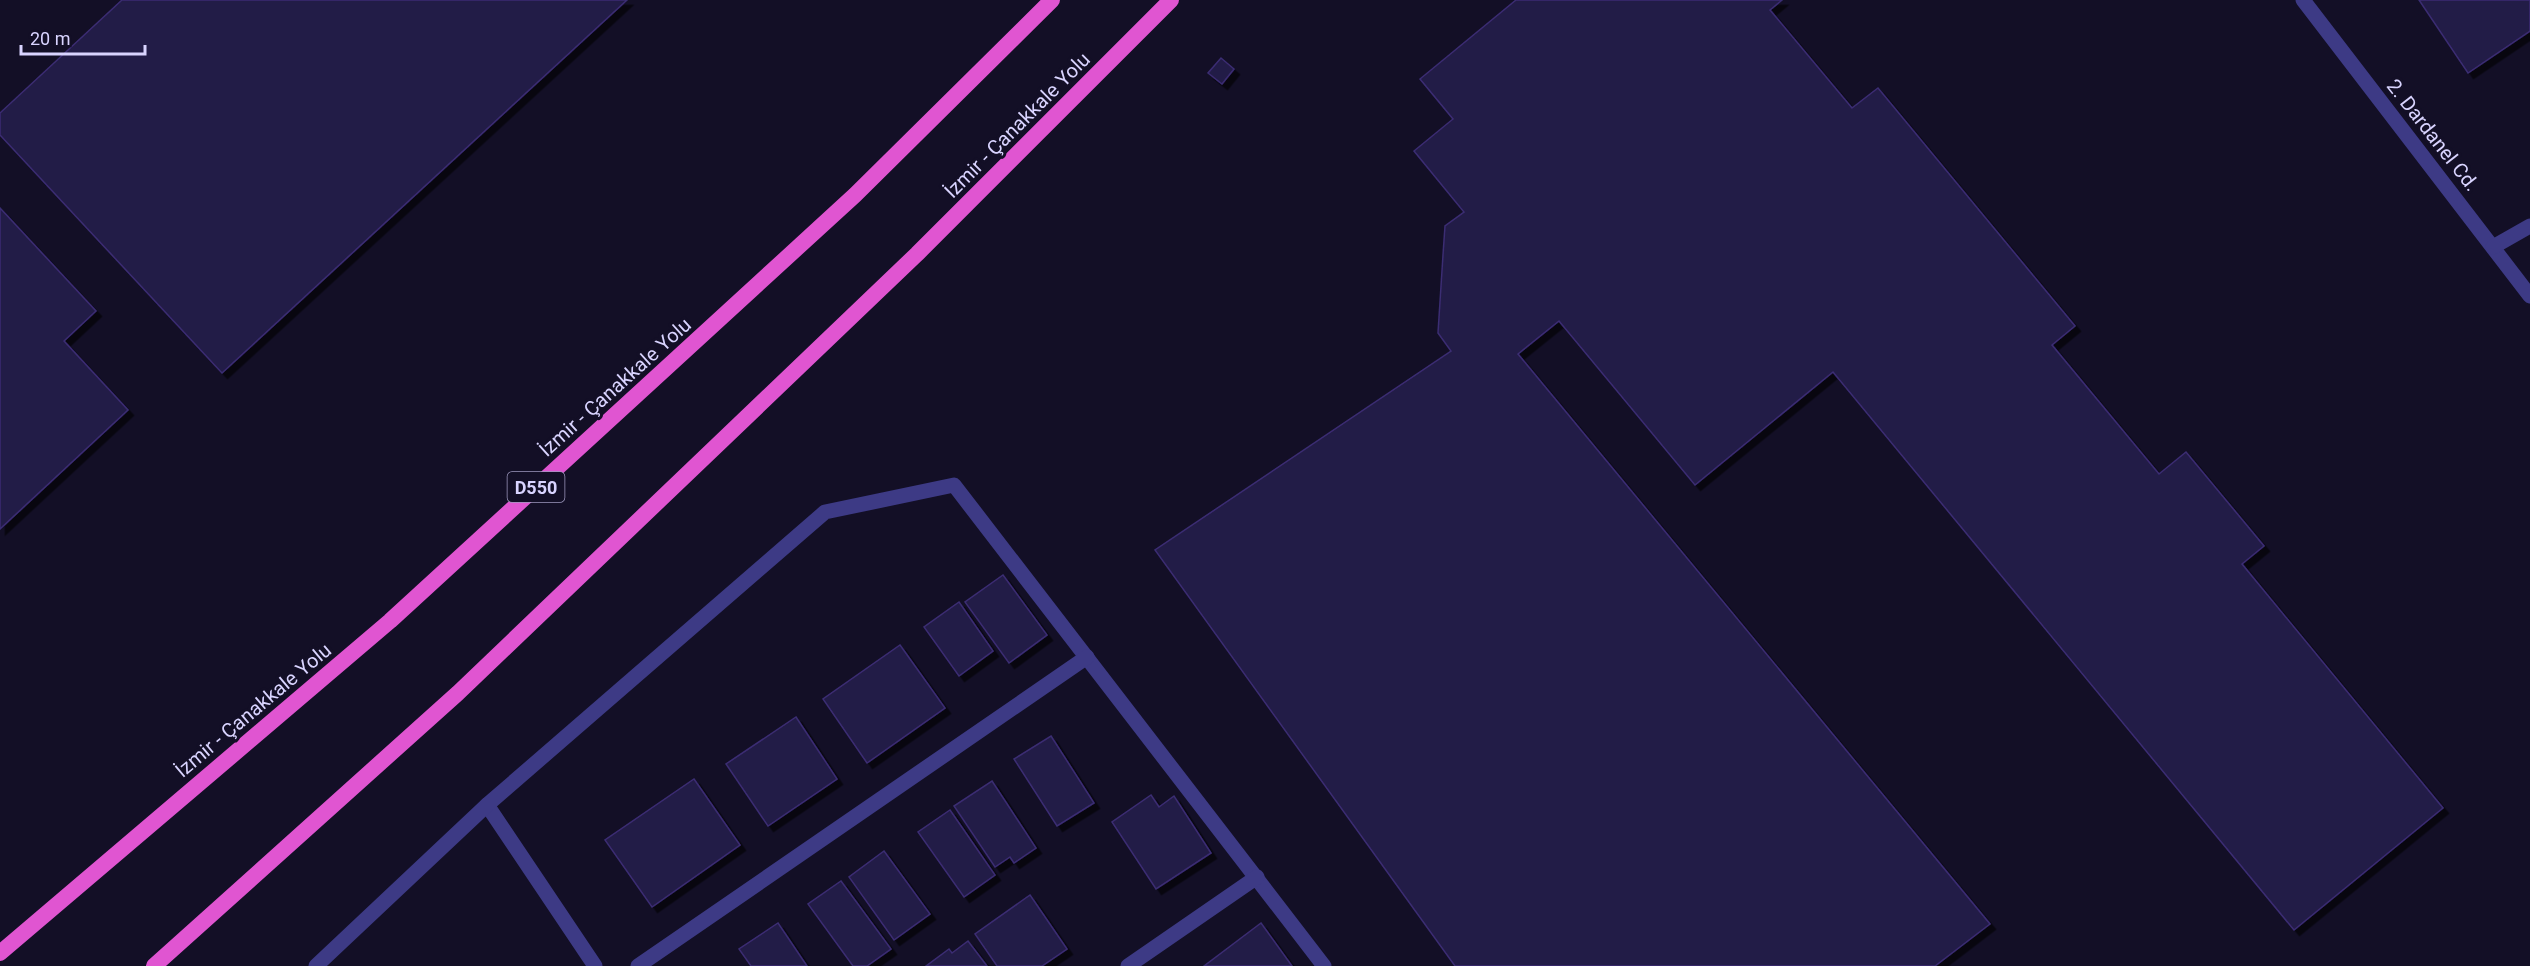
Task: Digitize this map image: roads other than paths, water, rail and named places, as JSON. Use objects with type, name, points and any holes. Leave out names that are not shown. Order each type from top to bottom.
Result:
[{"type":"highway","name":"İzmir - Çanakkale Yolu","points":[[0,953],[399,613],[855,195],[1052,0]]},
{"type":"highway","name":"İzmir - Çanakkale Yolu","points":[[154,966],[458,693],[908,263],[1171,0]]},
{"type":"street","name":"2. Dardanel Cd.","points":[[2302,0],[2530,296]]},
{"type":"street","points":[[2493,248],[2530,226]]},
{"type":"street","points":[[316,966],[487,805],[825,512],[954,485],[1324,966]]},
{"type":"street","points":[[638,966],[1087,657]]},
{"type":"street","points":[[487,805],[595,966]]},
{"type":"street","points":[[1128,966],[1257,877]]}]
